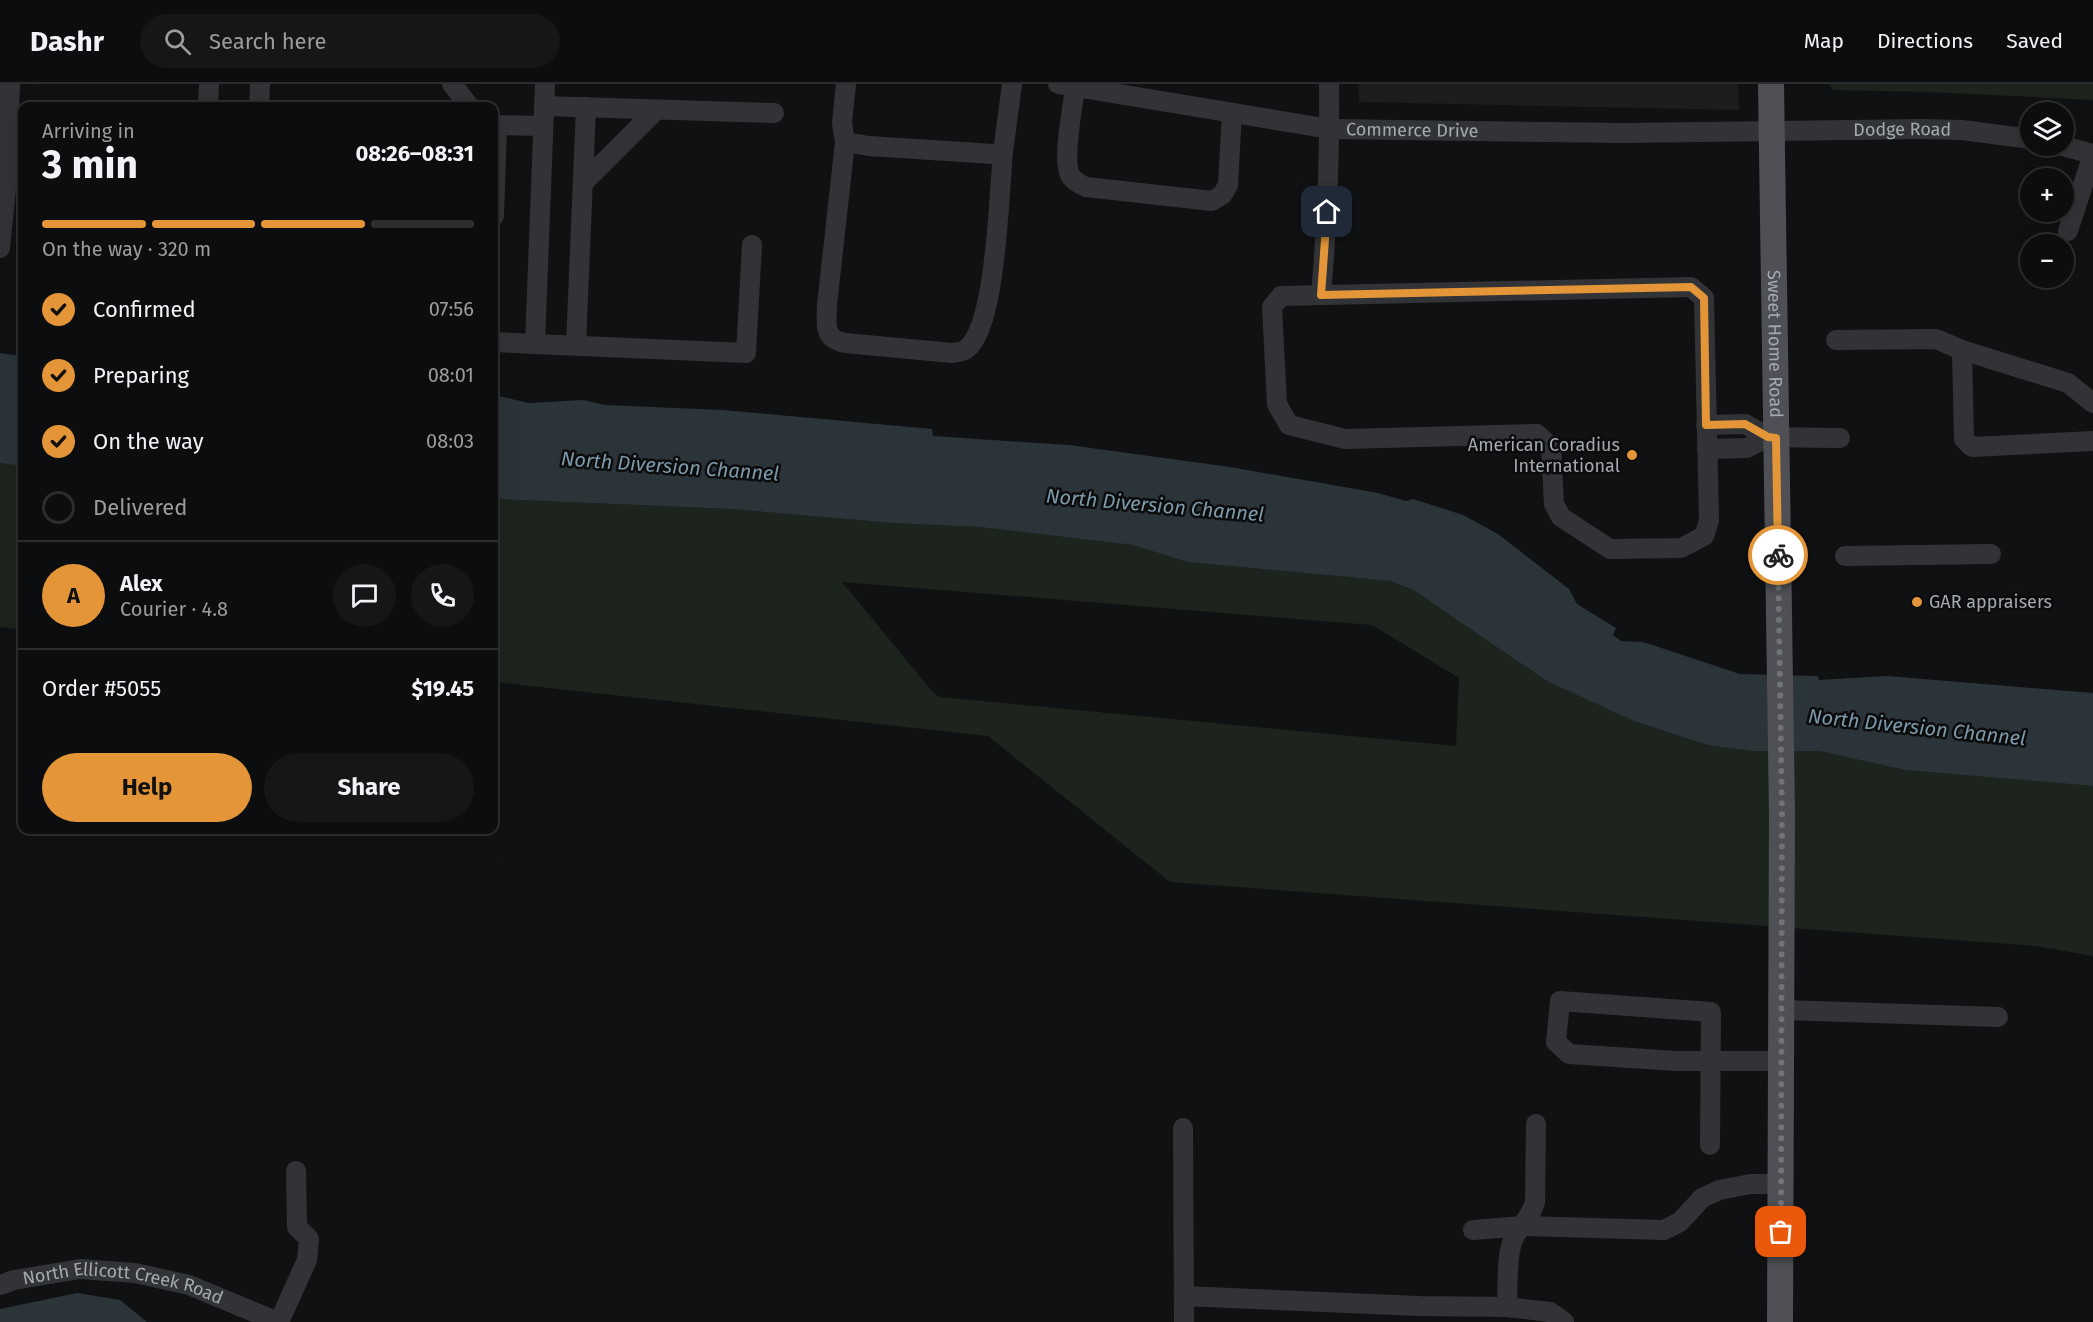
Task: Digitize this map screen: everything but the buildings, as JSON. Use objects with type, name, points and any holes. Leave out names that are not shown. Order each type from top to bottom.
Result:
[{"type":"main road","name":"Sweet Home Road","points":[[1771,84],[1773,132],[1772,438],[1779,611],[1782,814],[1780,1322]]},
{"type":"street","points":[[0,248],[6,189],[10,84]]},
{"type":"street","points":[[208,102],[209,84]]},
{"type":"street","points":[[259,102],[260,84]]},
{"type":"street","points":[[452,84],[466,102]]},
{"type":"street","points":[[535,344],[545,84]]},
{"type":"street","points":[[846,84],[842,123],[845,142],[827,305],[829,334],[834,341],[845,344],[952,353],[964,351],[973,343],[990,291],[1012,84]]},
{"type":"street","points":[[1321,295],[1330,129],[1329,84]]},
{"type":"street","points":[[1067,86],[1069,172],[1076,182],[1086,187],[1212,201],[1222,195],[1228,185],[1232,113]]},
{"type":"street","name":"Commerce Drive","points":[[1067,86],[1330,129],[1624,133],[1773,132]]},
{"type":"street","points":[[544,106],[774,113]]},
{"type":"street","points":[[576,345],[586,108]]},
{"type":"street","points":[[583,183],[656,110]]},
{"type":"street","points":[[498,125],[543,126]]},
{"type":"street","name":"Dodge Road","points":[[1773,132],[1921,129],[1962,130],[2020,138]]},
{"type":"street","points":[[845,142],[869,146],[970,153],[1003,152]]},
{"type":"street","points":[[2068,231],[2093,154],[2074,149]]},
{"type":"street","points":[[498,342],[746,353],[752,245]]},
{"type":"street","points":[[1691,287],[1704,298],[1709,521],[1704,536],[1681,548],[1610,549],[1561,517],[1554,504],[1551,447],[1537,435],[1345,439],[1289,425],[1277,404],[1272,307],[1281,296],[1321,295],[1691,287]]},
{"type":"street","points":[[1836,340],[1936,339],[1962,350],[2068,383],[2093,403]]},
{"type":"street","points":[[1962,350],[1964,440],[1972,447],[2093,441]]},
{"type":"street","points":[[1706,425],[1745,424],[1772,438]]},
{"type":"street","points":[[1707,449],[1747,448],[1772,438],[1840,438]]},
{"type":"street","points":[[1845,556],[1991,554]]},
{"type":"street","points":[[1710,1145],[1712,1061],[1711,1012],[1560,1001],[1556,1042],[1569,1054],[1677,1061],[1712,1061],[1782,1061]]},
{"type":"street","points":[[1783,1010],[1998,1017]]},
{"type":"street","points":[[1507,1307],[1510,1250],[1514,1238],[1532,1214],[1535,1202],[1536,1124]]},
{"type":"street","points":[[1183,1128],[1184,1322]]},
{"type":"street","points":[[279,1322],[307,1260],[309,1239],[297,1227],[297,1171]]},
{"type":"street","points":[[1473,1230],[1524,1226],[1664,1230],[1680,1222],[1702,1198],[1719,1190],[1743,1184],[1781,1184]]},
{"type":"street","name":"North Ellicott Creek Road","points":[[0,1285],[14,1280],[80,1269],[135,1273],[189,1285],[279,1322]]},
{"type":"street","points":[[1184,1296],[1419,1306],[1507,1307],[1550,1312],[1564,1322]]},
{"type":"shaded area","points":[[1359,84],[1738,84],[1739,110],[1359,102]]},
{"type":"shaded area","points":[[1829,84],[2093,84],[2093,100],[1833,90]]},
{"type":"shaded area","points":[[0,463],[18,465],[18,629],[0,627]]},
{"type":"shaded area","points":[[498,499],[731,509],[893,523],[979,527],[1133,545],[1187,562],[1391,581],[1415,591],[1634,721],[1707,745],[1752,751],[1819,751],[1905,770],[2093,786],[2093,956],[2036,946],[1170,882],[988,736],[498,682]],"holes":[[[842,582],[1372,625],[1459,678],[1456,746],[939,697]]]},
{"type":"water","points":[[0,353],[18,355],[18,465],[0,463]]},
{"type":"water","name":"North Diversion Channel","points":[[498,396],[529,403],[583,400],[605,405],[723,410],[932,429],[933,436],[1069,445],[1230,467],[1378,493],[1406,501],[1413,499],[1463,515],[1498,534],[1569,589],[1577,604],[1616,628],[1613,635],[1621,641],[1643,642],[1740,674],[1818,676],[1819,680],[1887,676],[2093,693],[2093,786],[1905,770],[1819,751],[1752,751],[1707,745],[1634,721],[1547,681],[1415,591],[1391,581],[1187,562],[1133,545],[979,527],[893,523],[731,509],[498,499]]},
{"type":"water","points":[[77,1293],[120,1300],[147,1322],[0,1322],[0,1309]]},
{"type":"way so far","points":[[1778,555],[1783,1027],[1781,1232]]},
{"type":"place","name":"American Coradius International","points":[[1632,455]]},
{"type":"place","name":"GAR appraisers","points":[[1917,602]]},
{"type":"route","points":[[1327,212],[1321,295],[1691,287],[1704,298],[1706,425],[1745,424],[1768,437],[1776,438],[1778,555]]}]
